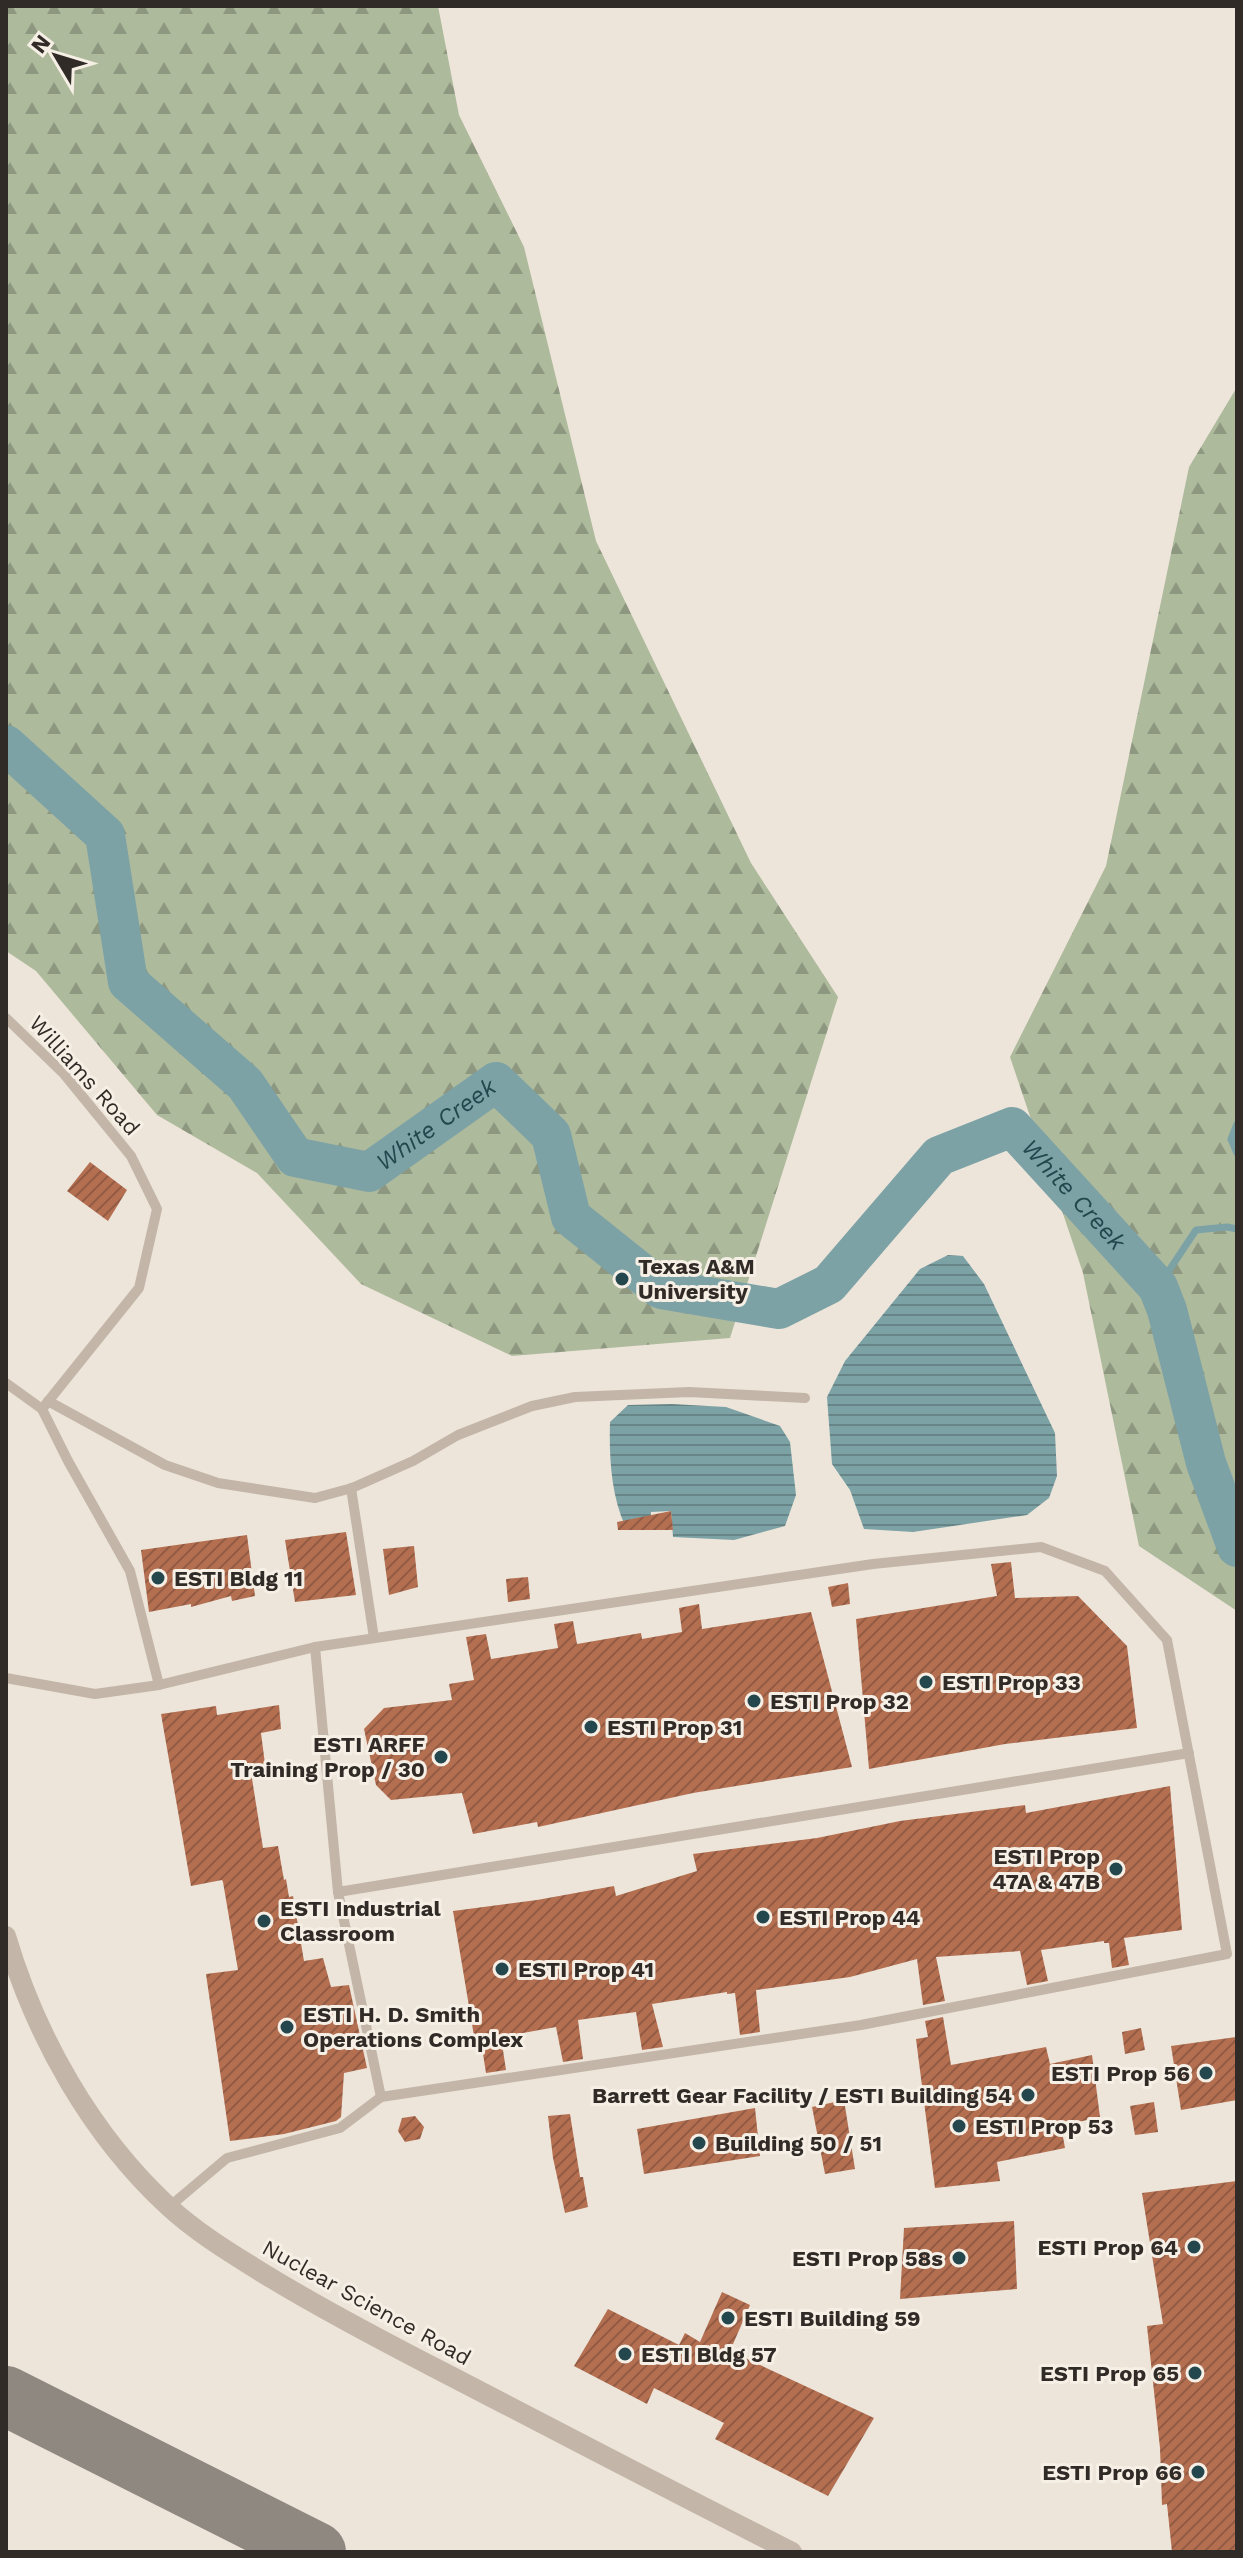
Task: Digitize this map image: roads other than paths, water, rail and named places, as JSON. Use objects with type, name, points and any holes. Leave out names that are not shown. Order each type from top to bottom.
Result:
[{"type":"street","name":"Nuclear Science Road","points":[[6,1936],[15,1966],[52,2054],[92,2117],[169,2207],[226,2250],[311,2303],[792,2552]]},
{"type":"lane","name":"Williams Road","points":[[6,1018],[64,1074],[131,1156],[157,1209],[139,1288],[45,1405]]},
{"type":"lane","points":[[6,1383],[165,1465],[218,1483],[315,1498],[351,1488],[413,1461],[458,1435],[532,1406],[575,1397],[689,1392],[805,1398]]},
{"type":"lane","points":[[45,1405],[68,1461],[130,1571],[159,1685]]},
{"type":"lane","points":[[351,1488],[374,1638]]},
{"type":"lane","points":[[6,1678],[95,1694],[159,1685],[315,1647],[859,1566],[1041,1547],[1105,1571],[1167,1640],[1227,1954],[1237,1963]]},
{"type":"lane","points":[[315,1647],[338,1892],[381,2097]]},
{"type":"lane","points":[[338,1892],[1189,1753]]},
{"type":"lane","points":[[169,2207],[227,2158],[340,2128],[381,2097],[861,2025],[1227,1954]]},
{"type":"water","points":[[948,1255],[963,1256],[984,1284],[1055,1433],[1057,1476],[1049,1498],[1027,1515],[913,1532],[864,1529],[850,1490],[832,1464],[827,1397],[845,1361],[920,1269]]},
{"type":"water","points":[[628,1405],[726,1407],[780,1426],[790,1442],[796,1495],[785,1526],[734,1540],[673,1537],[671,1511],[651,1512],[650,1530],[626,1528],[612,1476],[610,1422]]},
{"type":"waterway","name":"White Creek","points":[[6,745],[105,835],[128,982],[245,1084],[295,1157],[369,1172],[496,1082],[551,1135],[571,1217],[661,1289],[779,1309],[829,1284],[939,1156],[1012,1127],[1158,1287],[1167,1310],[1206,1463],[1237,1547]]},
{"type":"waterway","points":[[1237,1124],[1231,1139],[1237,1153]]},
{"type":"waterway","points":[[1158,1287],[1196,1230],[1237,1229]]},
{"type":"place","name":"Texas A&M University","points":[[622,1279]]},
{"type":"place","name":"ESTI Bldg 11","points":[[158,1578]]},
{"type":"place","name":"ESTI Prop 33","points":[[926,1682]]},
{"type":"place","name":"ESTI Prop 32","points":[[754,1701]]},
{"type":"place","name":"ESTI Prop 31","points":[[591,1727]]},
{"type":"place","name":"ESTI ARFF Training Prop / 30","points":[[441,1757]]},
{"type":"place","name":"ESTI Prop 47A & 47B","points":[[1116,1869]]},
{"type":"place","name":"ESTI Prop 44","points":[[763,1917]]},
{"type":"place","name":"ESTI Industrial Classroom","points":[[264,1921]]},
{"type":"place","name":"ESTI Prop 41","points":[[502,1969]]},
{"type":"place","name":"ESTI H. D. Smith Operations Complex","points":[[287,2027]]},
{"type":"place","name":"ESTI Prop 56","points":[[1206,2073]]},
{"type":"place","name":"Barrett Gear Facility / ESTI Building 54","points":[[1028,2095]]},
{"type":"place","name":"ESTI Prop 53","points":[[959,2126]]},
{"type":"place","name":"Building 50 / 51","points":[[699,2143]]},
{"type":"place","name":"ESTI Prop 64","points":[[1194,2247]]},
{"type":"place","name":"ESTI Prop 58s","points":[[959,2258]]},
{"type":"place","name":"ESTI Building 59","points":[[728,2318]]},
{"type":"place","name":"ESTI Bldg 57","points":[[625,2354]]},
{"type":"place","name":"ESTI Prop 65","points":[[1195,2373]]},
{"type":"place","name":"ESTI Prop 66","points":[[1198,2472]]}]
